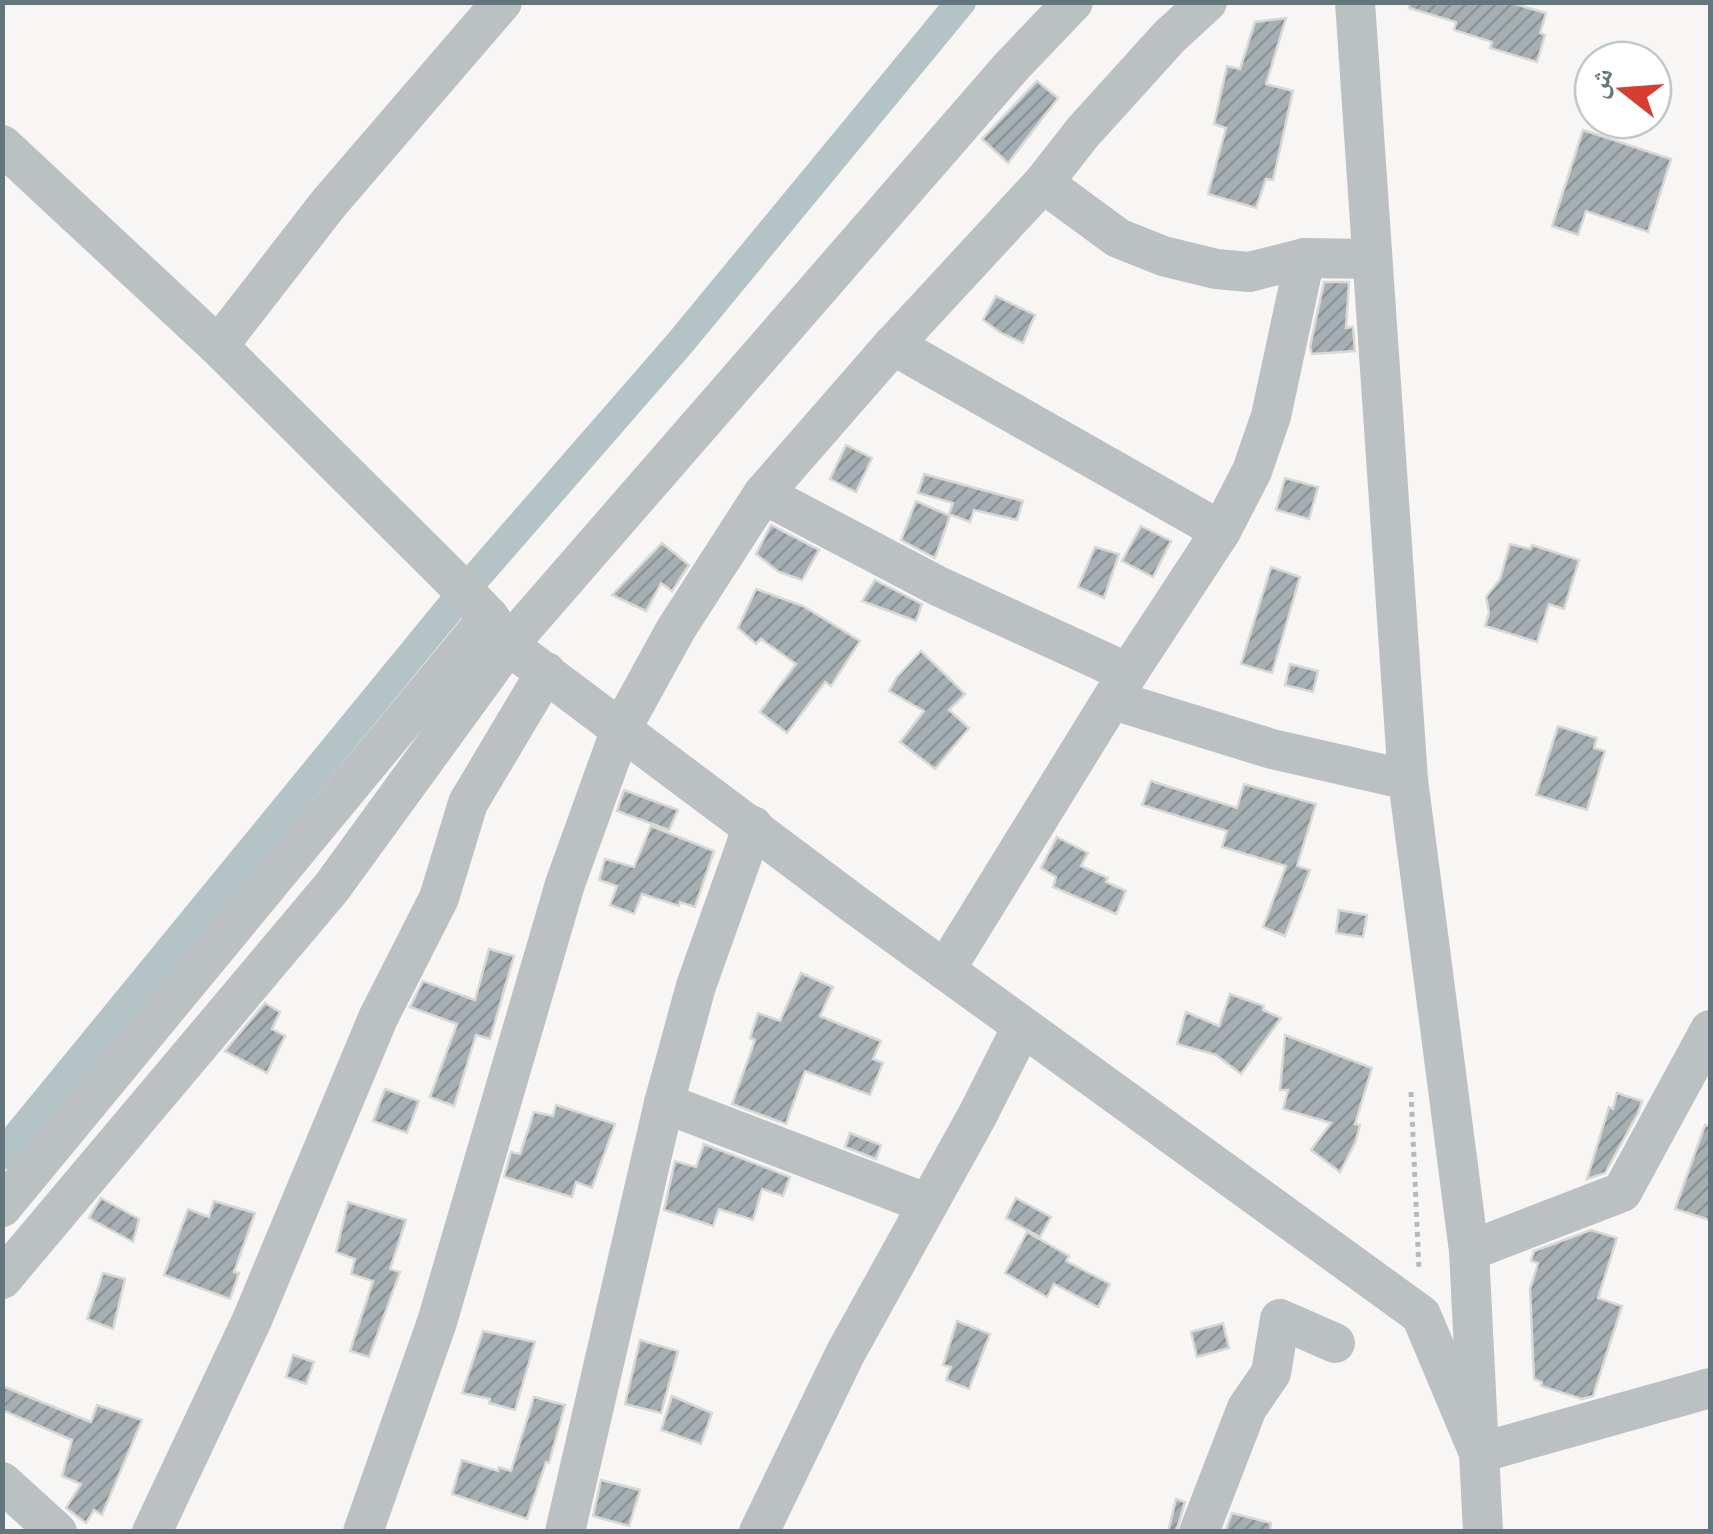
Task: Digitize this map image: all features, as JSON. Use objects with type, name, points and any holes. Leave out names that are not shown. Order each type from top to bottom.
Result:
[{"type":"street","points":[[218,346],[329,203],[502,2]]},
{"type":"street","points":[[2,1207],[498,631],[1073,2]]},
{"type":"street","points":[[363,1532],[437,1322],[565,884],[621,729],[676,629],[762,494],[892,345],[1043,182],[1083,132],[1169,37],[1207,2]]},
{"type":"street","points":[[1354,2],[1408,780],[1468,1251],[1483,1532]]},
{"type":"street","points":[[2,145],[218,346],[498,631],[546,672],[945,970],[1421,1315],[1480,1454]]},
{"type":"street","points":[[1043,182],[1118,238],[1163,256],[1216,270],[1249,272],[1305,258],[1371,259]]},
{"type":"street","points":[[945,970],[1221,531],[1252,470],[1271,416],[1305,258]]},
{"type":"street","points":[[892,345],[1221,531]]},
{"type":"street","points":[[762,494],[1121,686],[1272,748],[1408,780]]},
{"type":"street","points":[[2,1279],[332,886],[498,631]]},
{"type":"street","points":[[152,1532],[252,1320],[378,1018],[439,898],[468,803],[546,672]]},
{"type":"street","points":[[564,1532],[664,1102],[696,986],[753,826]]},
{"type":"street","points":[[759,1532],[845,1354],[977,1116],[1022,1026]]},
{"type":"street","points":[[1468,1251],[1622,1192],[1705,1055]]},
{"type":"street","points":[[664,1102],[928,1204]]},
{"type":"street","points":[[1199,1532],[1247,1408],[1271,1373],[1280,1319],[1335,1343]]},
{"type":"street","points":[[1480,1454],[1710,1388]]},
{"type":"street","points":[[2,1482],[57,1532]]},
{"type":"building","points":[[1410,2],[1508,2],[1546,13],[1537,62],[1490,48],[1492,42],[1454,30],[1456,22],[1409,8]]},
{"type":"building","points":[[1286,18],[1266,84],[1293,91],[1273,180],[1266,179],[1256,208],[1208,194],[1226,128],[1214,124],[1227,66],[1240,69],[1255,22]]},
{"type":"building","points":[[1037,81],[1058,98],[1008,163],[982,139]]},
{"type":"building","points":[[1580,140],[1613,140],[1671,159],[1648,232],[1586,211],[1578,235],[1552,226]]},
{"type":"building","points":[[1324,282],[1349,282],[1346,328],[1353,327],[1355,351],[1312,354],[1310,347]]},
{"type":"building","points":[[996,296],[1035,315],[1023,343],[983,320]]},
{"type":"building","points":[[846,445],[872,458],[856,492],[830,479]]},
{"type":"building","points":[[924,474],[1023,501],[1017,520],[974,510],[970,522],[949,514],[953,503],[918,493]]},
{"type":"building","points":[[1285,478],[1318,487],[1309,519],[1276,510]]},
{"type":"building","points":[[916,501],[950,516],[935,558],[901,540]]},
{"type":"building","points":[[771,525],[819,550],[802,580],[779,572],[756,554]]},
{"type":"building","points":[[1141,526],[1171,541],[1153,577],[1122,561]]},
{"type":"building","points":[[662,543],[689,565],[672,591],[661,583],[646,611],[612,595]]},
{"type":"building","points":[[1510,544],[1530,549],[1532,545],[1579,560],[1564,609],[1549,604],[1537,642],[1485,626],[1489,613],[1486,597],[1500,579]]},
{"type":"building","points":[[1095,547],[1119,554],[1104,598],[1078,587]]},
{"type":"building","points":[[1271,567],[1300,577],[1272,673],[1241,664]]},
{"type":"building","points":[[875,580],[922,604],[916,621],[862,601]]},
{"type":"building","points":[[756,589],[803,606],[860,641],[831,686],[825,682],[787,733],[760,712],[796,664],[761,639],[756,644],[738,628]]},
{"type":"building","points":[[921,651],[965,694],[949,710],[969,728],[935,769],[900,742],[924,711],[889,691]]},
{"type":"building","points":[[1290,664],[1318,671],[1313,692],[1285,685]]},
{"type":"building","points":[[1558,726],[1597,738],[1594,748],[1605,751],[1587,810],[1536,795]]},
{"type":"building","points":[[1151,781],[1237,808],[1244,784],[1316,804],[1297,866],[1310,870],[1285,936],[1263,927],[1286,866],[1222,847],[1227,831],[1142,805]]},
{"type":"building","points":[[624,790],[678,810],[669,830],[617,811]]},
{"type":"building","points":[[651,826],[714,851],[695,907],[642,894],[634,914],[610,905],[617,886],[599,880],[605,859],[634,867]]},
{"type":"building","points":[[1057,837],[1088,853],[1081,866],[1126,891],[1116,914],[1053,887],[1056,877],[1041,868]]},
{"type":"building","points":[[1339,910],[1367,915],[1363,937],[1336,933]]},
{"type":"building","points":[[489,949],[514,956],[490,1039],[476,1035],[454,1106],[430,1097],[457,1024],[410,1007],[423,981],[475,1000]]},
{"type":"building","points":[[801,973],[833,987],[820,1016],[881,1041],[873,1059],[883,1063],[870,1095],[805,1071],[786,1124],[732,1104],[755,1040],[750,1038],[758,1013],[780,1021]]},
{"type":"building","points":[[1230,994],[1264,1006],[1263,1010],[1281,1018],[1241,1074],[1216,1055],[1177,1044],[1186,1012],[1219,1026]]},
{"type":"building","points":[[265,1003],[280,1012],[272,1029],[285,1036],[267,1073],[225,1051]]},
{"type":"building","points":[[1285,1035],[1372,1068],[1355,1124],[1360,1125],[1355,1143],[1340,1172],[1311,1150],[1331,1123],[1283,1109],[1288,1090],[1280,1090]]},
{"type":"building","points":[[385,1089],[419,1101],[407,1133],[373,1121]]},
{"type":"building","points":[[1617,1093],[1642,1101],[1638,1113],[1605,1173],[1587,1179],[1609,1107],[1613,1109]]},
{"type":"building","points":[[556,1105],[615,1124],[592,1188],[576,1182],[572,1197],[504,1177],[511,1152],[520,1154],[534,1112],[553,1116]]},
{"type":"building","points":[[1705,1125],[1710,1126],[1710,1220],[1675,1209]]},
{"type":"building","points":[[850,1133],[881,1145],[876,1159],[845,1147]]},
{"type":"building","points":[[704,1144],[790,1177],[783,1196],[762,1189],[753,1220],[719,1209],[713,1226],[664,1210],[675,1161],[696,1167]]},
{"type":"building","points":[[101,1198],[139,1219],[133,1242],[89,1218]]},
{"type":"building","points":[[1016,1198],[1051,1217],[1040,1237],[1006,1218]]},
{"type":"building","points":[[214,1201],[255,1213],[234,1272],[239,1273],[230,1299],[164,1275],[188,1209],[209,1217]]},
{"type":"building","points":[[348,1202],[406,1220],[390,1269],[400,1272],[369,1357],[350,1351],[373,1281],[351,1274],[355,1259],[336,1252]]},
{"type":"building","points":[[1591,1230],[1617,1238],[1598,1298],[1622,1306],[1593,1396],[1582,1399],[1541,1386],[1542,1382],[1534,1379],[1530,1289],[1538,1263],[1531,1261],[1534,1251]]},
{"type":"building","points":[[1027,1232],[1069,1256],[1066,1261],[1110,1284],[1098,1307],[1054,1284],[1047,1297],[1005,1273]]},
{"type":"building","points":[[103,1273],[125,1279],[113,1329],[87,1319]]},
{"type":"building","points":[[957,1321],[990,1334],[969,1389],[946,1380],[951,1367],[943,1365]]},
{"type":"building","points":[[1223,1323],[1229,1348],[1197,1357],[1191,1332]]},
{"type":"building","points":[[483,1331],[535,1342],[515,1410],[462,1393]]},
{"type":"building","points":[[640,1340],[678,1351],[661,1413],[625,1404]]},
{"type":"building","points":[[293,1355],[314,1362],[306,1384],[286,1377]]},
{"type":"building","points":[[2,1386],[91,1422],[97,1405],[142,1420],[102,1515],[94,1510],[86,1523],[66,1508],[81,1484],[62,1476],[72,1440],[2,1410]]},
{"type":"building","points":[[672,1396],[712,1413],[701,1444],[661,1430]]},
{"type":"building","points":[[534,1397],[565,1405],[549,1463],[546,1462],[527,1519],[452,1494],[462,1460],[511,1471]]},
{"type":"building","points":[[601,1480],[640,1490],[629,1526],[593,1516]]},
{"type":"building","points":[[1176,1499],[1185,1502],[1176,1532],[1168,1532]]},
{"type":"building","points":[[1232,1513],[1271,1523],[1270,1532],[1225,1532]]},
{"type":"waterway","points":[[2,1155],[464,591],[680,343],[961,2]]}]
